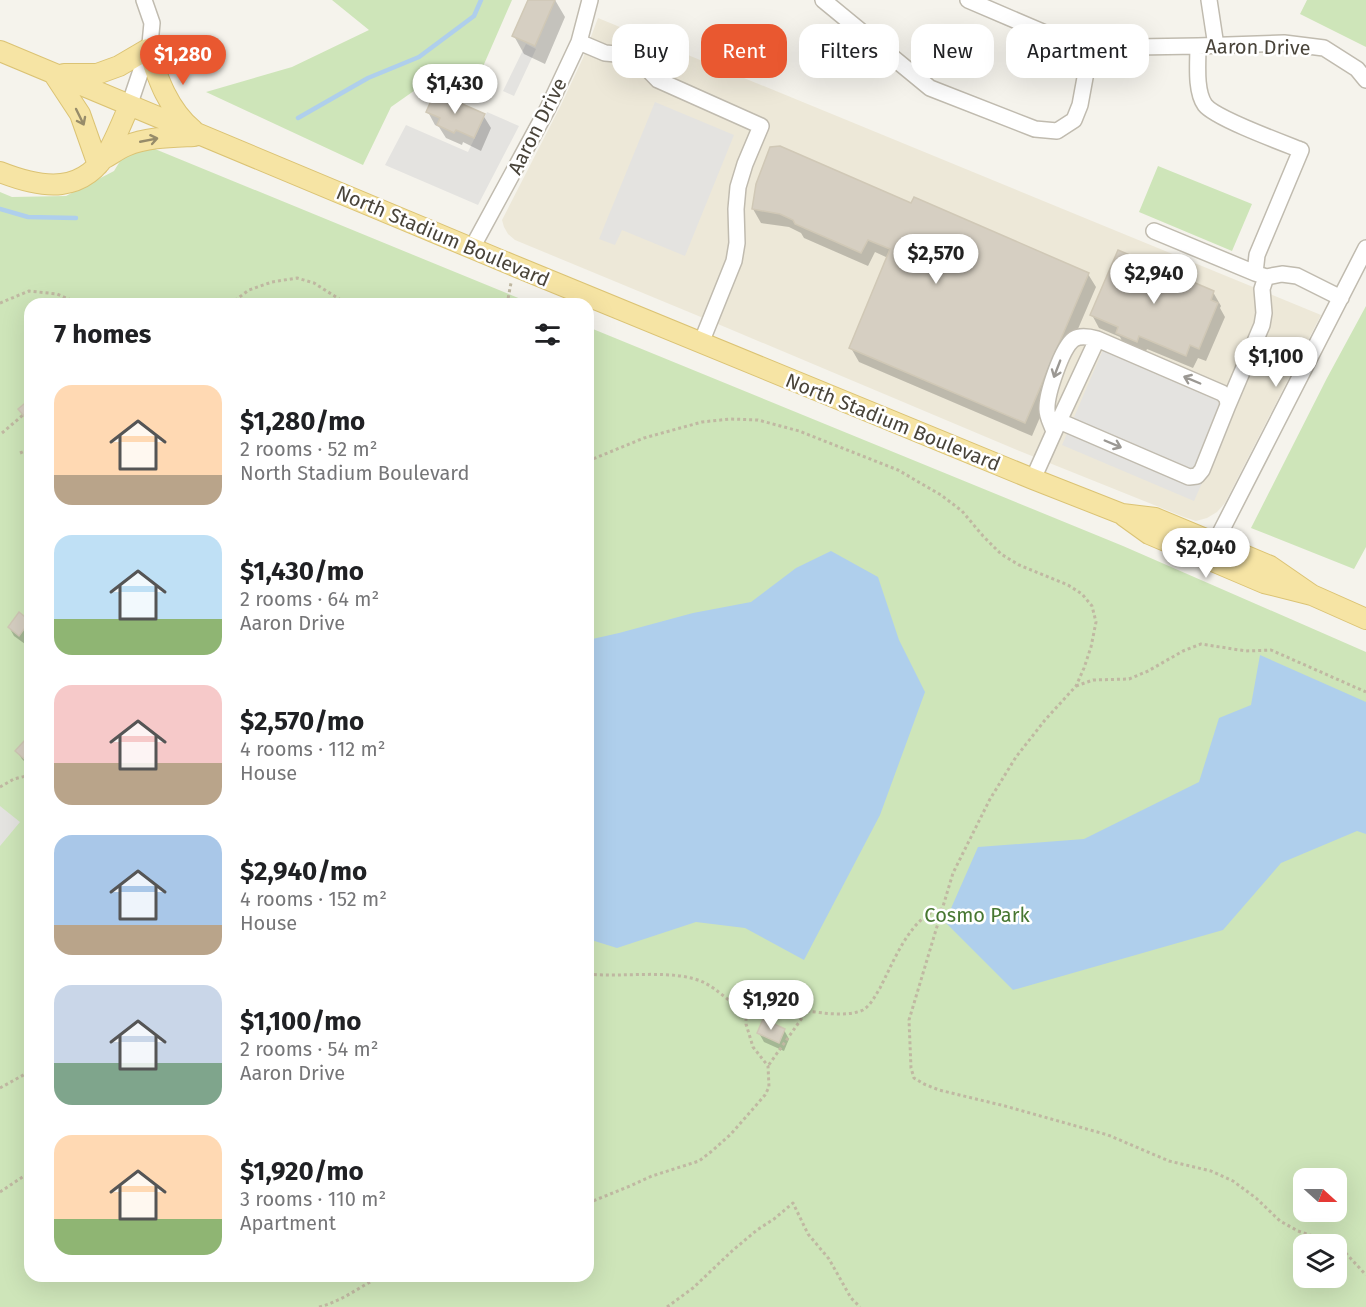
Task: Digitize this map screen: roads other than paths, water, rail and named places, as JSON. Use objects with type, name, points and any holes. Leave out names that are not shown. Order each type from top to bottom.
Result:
[{"type":"main road","points":[[53,74],[97,74],[119,66],[148,49],[158,78],[170,102],[183,122],[200,135]]},
{"type":"main road","name":"North Stadium Boulevard","points":[[0,51],[592,298]]},
{"type":"main road","points":[[53,74],[80,114],[101,162]]},
{"type":"main road","points":[[0,172],[31,182],[47,184],[63,184],[83,178],[91,173],[110,149],[129,106]]},
{"type":"main road","points":[[101,162],[126,146],[143,141],[200,135]]},
{"type":"main road","name":"North Stadium Boulevard","points":[[594,299],[1122,514],[1155,518],[1270,566],[1312,595]]},
{"type":"main road","name":"North Stadium Boulevard","points":[[1122,514],[1149,534],[1180,548],[1264,583],[1312,595],[1366,619]]},
{"type":"street","points":[[129,106],[148,49],[152,23],[144,0]]},
{"type":"street","name":"Aaron Drive","points":[[472,248],[548,108],[579,42],[590,0]]},
{"type":"street","points":[[823,0],[840,5],[930,88],[1035,129],[1057,131],[1074,120],[1080,105],[1085,78]]},
{"type":"street","name":"Aaron Drive","points":[[969,0],[1024,24]]},
{"type":"street","points":[[1209,0],[1216,46]]},
{"type":"street","points":[[579,42],[605,53],[627,53],[636,57],[658,80],[761,126],[738,187],[737,243],[734,261],[700,343]]},
{"type":"street","name":"Aaron Drive","points":[[1149,47],[1284,43],[1324,48],[1357,69],[1366,80]]},
{"type":"street","points":[[1198,46],[1199,91],[1206,106],[1220,116],[1301,150],[1257,255],[1264,313],[1262,325],[1202,470],[1197,476],[1189,477],[1057,427],[1047,412],[1048,393],[1065,349],[1075,338],[1086,336],[1222,393],[1227,398],[1228,405]]},
{"type":"street","points":[[1154,231],[1260,275],[1297,276],[1341,298]]},
{"type":"street","points":[[1215,543],[1366,248]]},
{"type":"street","points":[[1033,479],[1097,339]]},
{"type":"water","points":[[831,551],[878,577],[899,640],[925,692],[880,815],[804,960],[745,928],[696,922],[617,948],[594,941],[594,639],[693,613],[751,602],[796,568]]},
{"type":"water","points":[[1260,655],[1366,702],[1366,834],[1357,831],[1281,863],[1223,930],[1013,990],[945,922],[978,847],[1084,839],[1199,782],[1219,718],[1251,705]]},
{"type":"waterway","points":[[298,118],[368,78],[419,57],[474,16],[481,0]]},
{"type":"waterway","points":[[0,209],[28,217],[76,218]]},
{"type":"park label","name":"Cosmo Park","points":[[977,915]]}]
